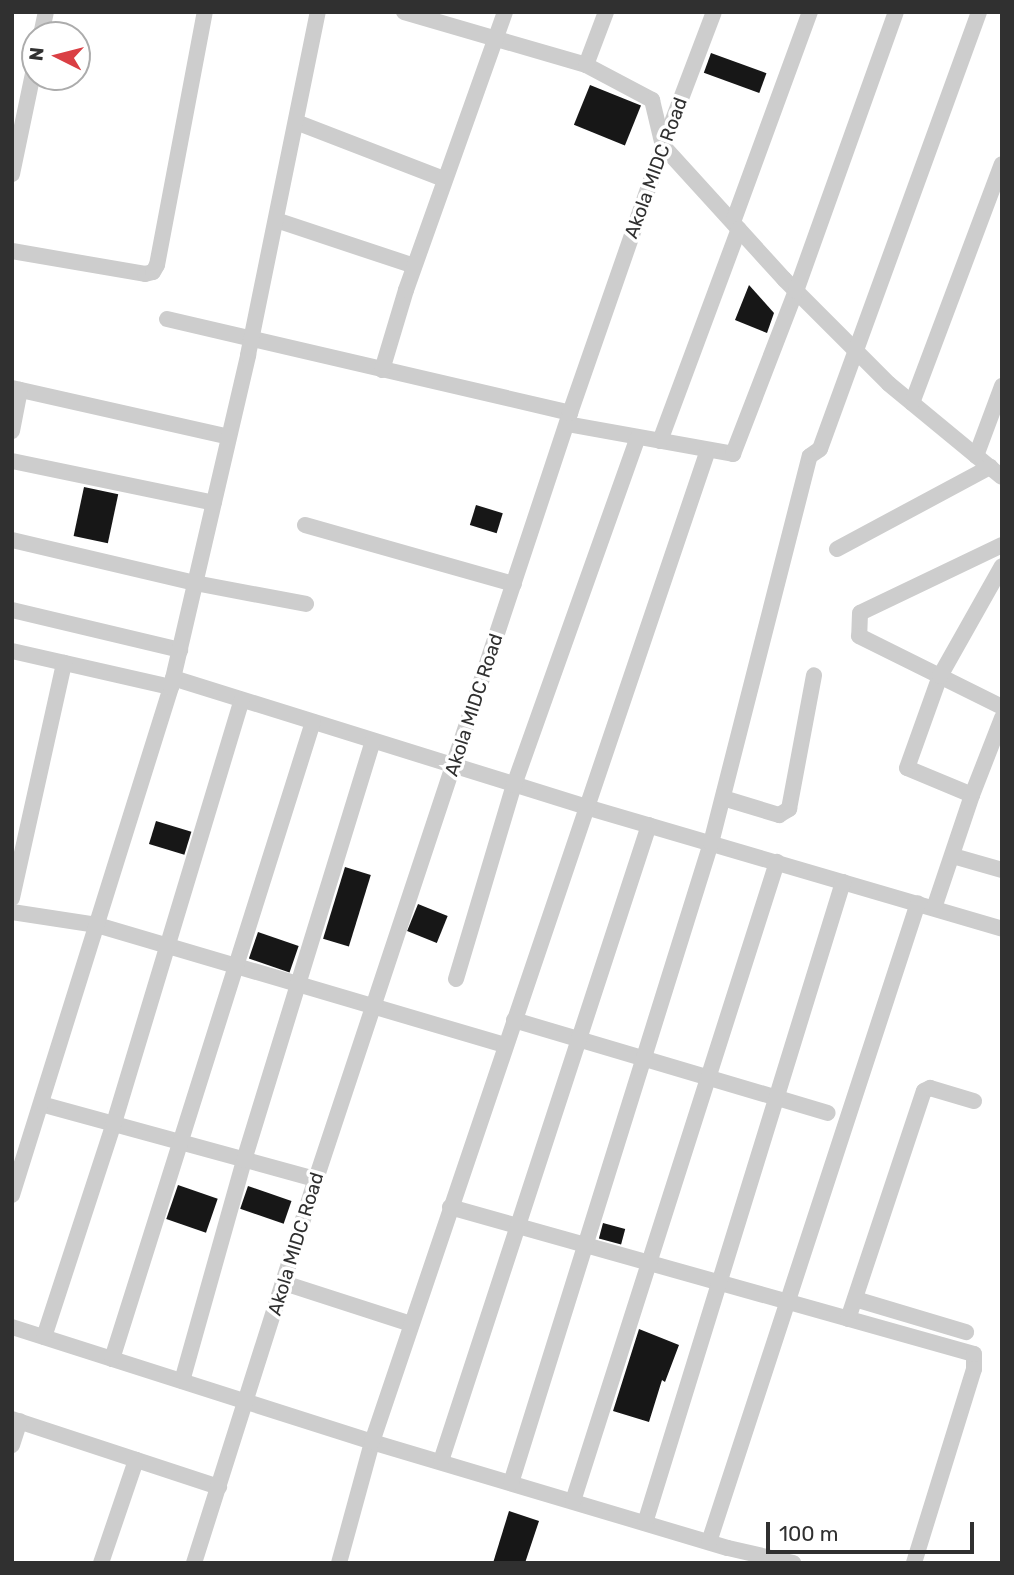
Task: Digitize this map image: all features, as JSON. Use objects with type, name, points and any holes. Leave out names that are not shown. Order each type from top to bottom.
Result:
[{"type":"street","points":[[12,251],[145,274],[153,272],[205,12]]},
{"type":"street","points":[[12,1195],[172,682],[251,337],[318,12]]},
{"type":"street","points":[[404,12],[586,65],[652,100],[663,146],[796,291],[912,402],[996,472],[837,549]]},
{"type":"street","points":[[382,370],[414,266],[505,12]]},
{"type":"street","points":[[586,65],[606,12]]},
{"type":"street","name":"Akola MIDC Road","points":[[194,1563],[316,1179],[569,418],[663,146],[714,12]]},
{"type":"street","points":[[660,441],[810,12]]},
{"type":"street","points":[[167,319],[251,337],[638,436],[733,454],[796,291],[895,12]]},
{"type":"street","points":[[512,1483],[711,843],[810,456],[820,449],[857,352],[979,12]]},
{"type":"street","points":[[12,174],[29,91]]},
{"type":"street","points":[[296,122],[444,179]]},
{"type":"street","points":[[912,402],[1002,164]]},
{"type":"street","points":[[276,220],[414,266]]},
{"type":"street","points":[[976,456],[1002,386]]},
{"type":"street","points":[[12,431],[16,389],[229,437]]},
{"type":"street","points":[[456,979],[514,785],[638,436]]},
{"type":"street","points":[[339,1563],[372,1442],[411,1324],[708,450]]},
{"type":"street","points":[[12,461],[214,503]]},
{"type":"street","points":[[305,525],[514,584]]},
{"type":"street","points":[[12,540],[195,583],[306,604]]},
{"type":"street","points":[[1002,545],[860,613],[859,636],[1002,707]]},
{"type":"street","points":[[972,795],[907,768],[940,676],[1002,566]]},
{"type":"street","points":[[12,610],[180,650]]},
{"type":"street","points":[[12,651],[172,682],[242,700],[586,807],[1002,929]]},
{"type":"street","points":[[12,898],[64,663]]},
{"type":"street","points":[[723,798],[779,815],[789,809],[814,675]]},
{"type":"street","points":[[44,1337],[114,1124],[242,700]]},
{"type":"street","points":[[934,908],[972,795],[1002,718]]},
{"type":"street","points":[[112,1359],[234,965],[313,722]]},
{"type":"street","points":[[181,1381],[244,1160],[373,741]]},
{"type":"street","points":[[441,1461],[649,825]]},
{"type":"street","points":[[953,856],[1002,870]]},
{"type":"street","points":[[573,1501],[777,862]]},
{"type":"street","points":[[645,1523],[844,882]]},
{"type":"street","points":[[709,1542],[918,903]]},
{"type":"street","points":[[12,912],[97,925],[505,1045]]},
{"type":"street","points":[[514,1020],[828,1113]]},
{"type":"street","points":[[848,1319],[924,1091],[930,1088],[974,1101]]},
{"type":"street","points":[[41,1104],[316,1179]]},
{"type":"street","points":[[450,1207],[974,1354],[974,1369],[914,1563]]},
{"type":"street","points":[[284,1283],[411,1324]]},
{"type":"street","points":[[855,1299],[966,1332]]},
{"type":"street","points":[[12,1327],[372,1442],[709,1542],[793,1563]]},
{"type":"street","points":[[12,1446],[16,1420],[219,1488]]},
{"type":"street","points":[[101,1563],[136,1460]]},
{"type":"building","points":[[711,53],[766,73],[759,93],[704,73]]},
{"type":"building","points":[[590,85],[641,106],[625,145],[574,125]]},
{"type":"building","points":[[749,285],[774,313],[767,333],[735,320]]},
{"type":"building","points":[[84,487],[118,494],[108,543],[74,536]]},
{"type":"building","points":[[476,505],[503,513],[497,533],[470,525]]},
{"type":"building","points":[[156,821],[191,832],[184,855],[149,844]]},
{"type":"building","points":[[345,867],[371,875],[349,947],[323,939]]},
{"type":"building","points":[[418,904],[448,916],[437,943],[407,931]]},
{"type":"building","points":[[258,932],[299,946],[290,972],[249,958]]},
{"type":"building","points":[[178,1185],[218,1199],[206,1233],[166,1219]]},
{"type":"building","points":[[248,1186],[291,1201],[284,1224],[240,1209]]},
{"type":"building","points":[[603,1223],[625,1229],[621,1244],[599,1238]]},
{"type":"building","points":[[639,1329],[679,1345],[665,1382],[662,1380],[649,1422],[613,1411]]},
{"type":"building","points":[[509,1511],[539,1521],[525,1563],[493,1563]]}]
